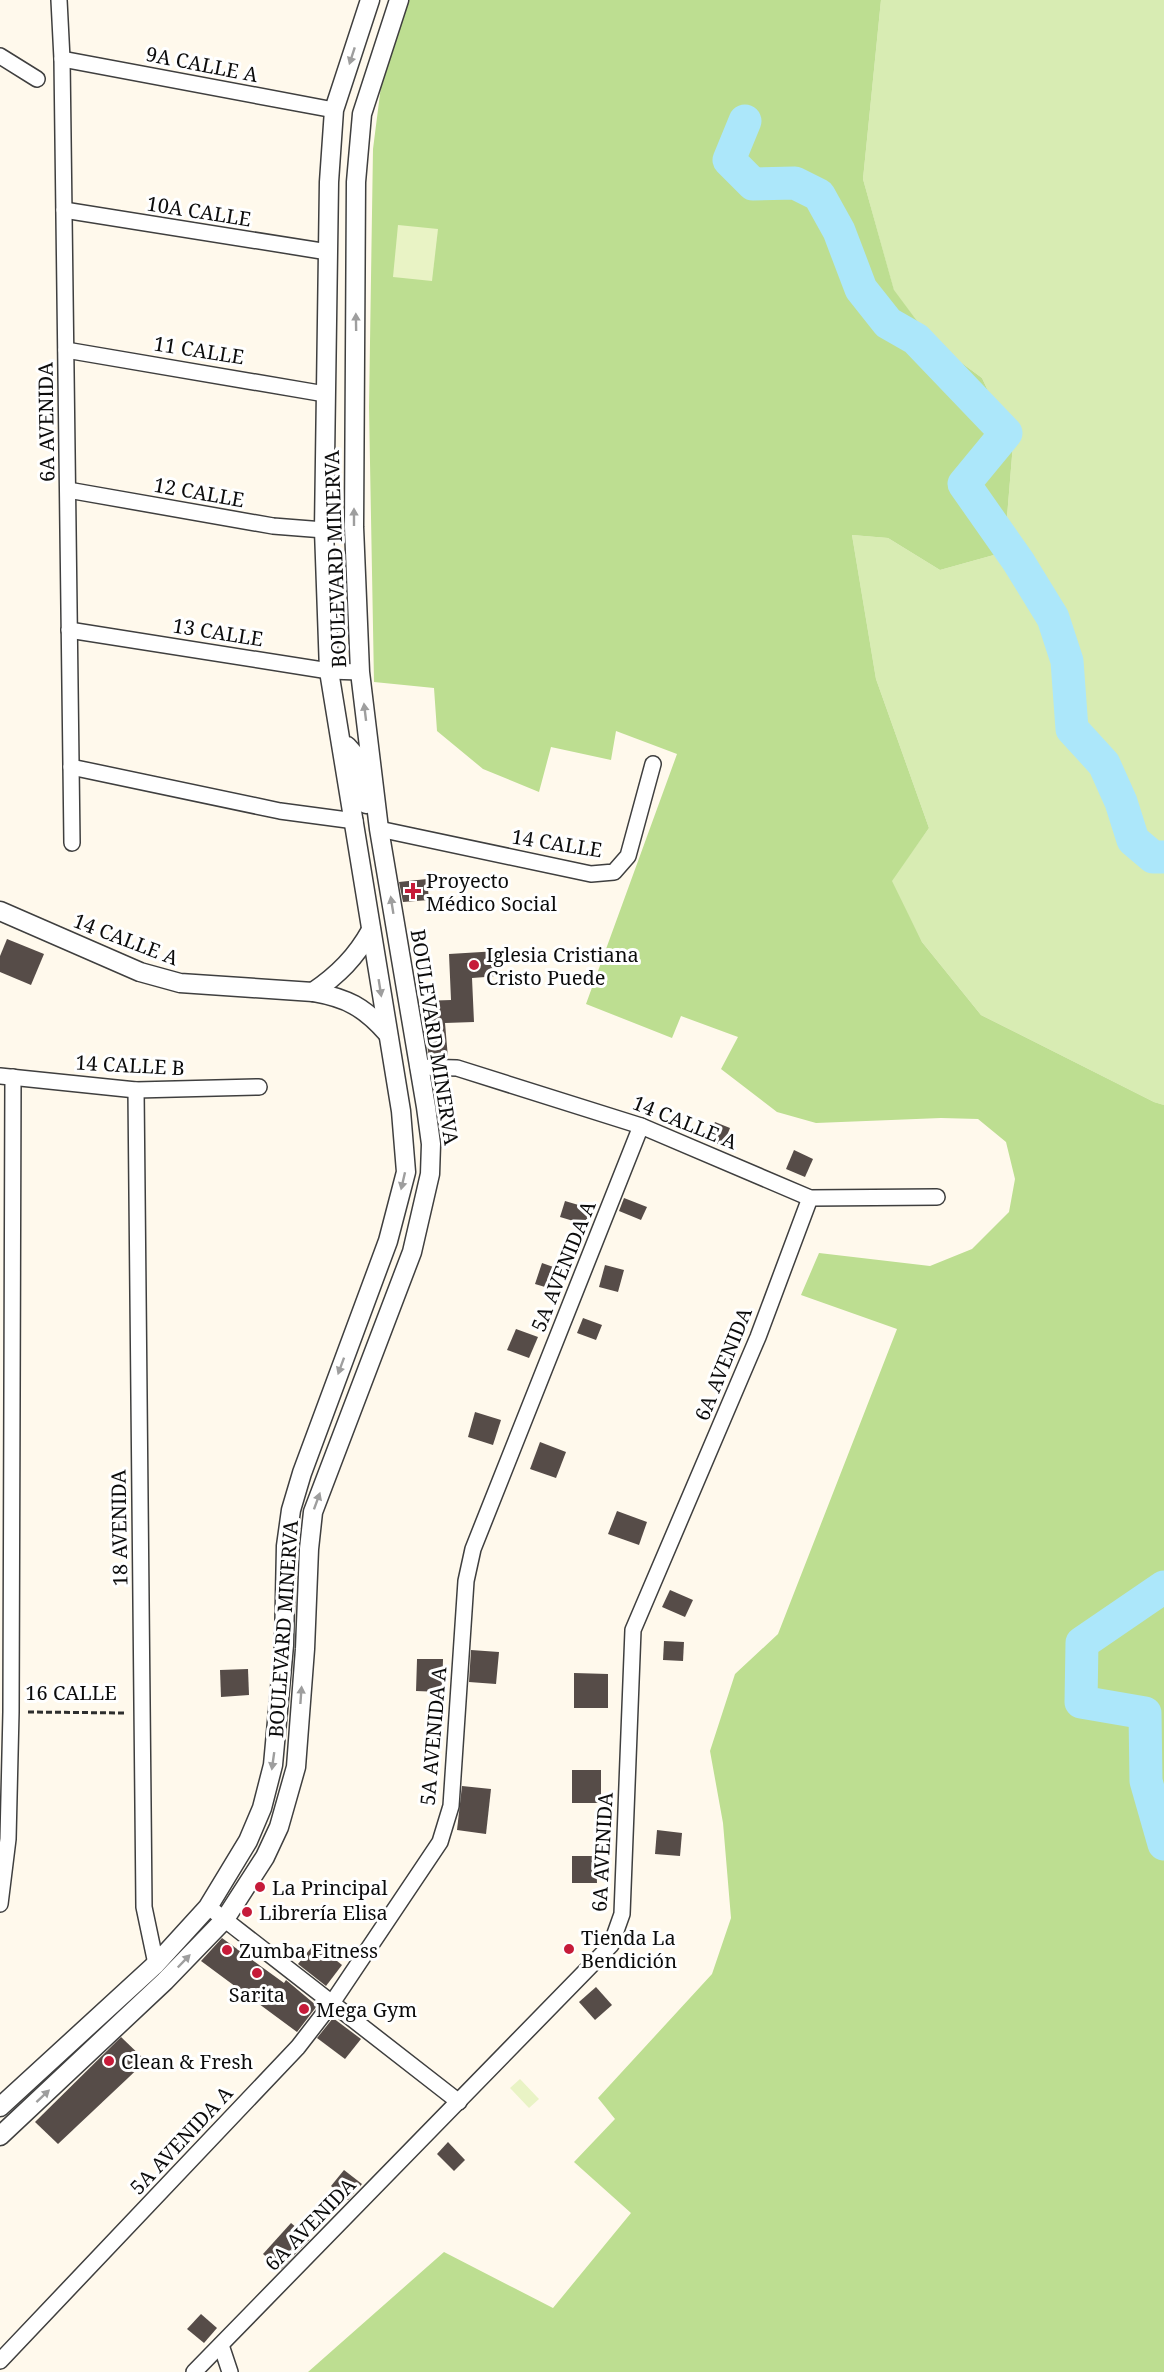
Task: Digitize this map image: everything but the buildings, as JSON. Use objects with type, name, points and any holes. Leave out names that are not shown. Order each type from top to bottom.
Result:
[{"type":"street","name":"6A AVENIDA","points":[[59,0],[63,59],[72,843]]},
{"type":"street","name":"BOULEVARD MINERVA","points":[[0,2106],[156,1964],[208,1907],[248,1841],[262,1808],[273,1765],[284,1645],[286,1546],[291,1510],[302,1473],[388,1241],[405,1172],[400,1110],[329,671],[324,530],[329,182],[334,110],[370,0]]},
{"type":"street","name":"BOULEVARD MINERVA","points":[[0,2136],[165,1981],[225,1919],[270,1847],[279,1827],[296,1767],[305,1649],[309,1549],[314,1512],[412,1252],[430,1174],[431,1144],[380,829],[360,672],[354,527],[356,182],[362,114],[399,0]]},
{"type":"street","points":[[0,56],[37,79]]},
{"type":"street","name":"9A CALLE A","points":[[63,59],[334,110]]},
{"type":"street","name":"10A CALLE","points":[[64,210],[328,252]]},
{"type":"street","name":"11 CALLE","points":[[66,350],[245,378],[326,396]]},
{"type":"street","points":[[355,383],[349,388],[326,396],[332,404],[341,403],[349,406],[355,413]]},
{"type":"street","name":"12 CALLE","points":[[68,490],[273,526],[324,530]]},
{"type":"street","name":"13 CALLE","points":[[69,630],[329,671],[360,672]]},
{"type":"street","points":[[340,738],[355,756],[367,808],[380,829]]},
{"type":"street","name":"14 CALLE","points":[[380,829],[591,874],[614,872],[628,856],[653,764]]},
{"type":"street","points":[[71,767],[280,811],[354,821]]},
{"type":"street","name":"14 CALLE A","points":[[0,911],[140,972],[180,983],[313,992],[335,996],[355,1004],[373,1017],[387,1033]]},
{"type":"street","points":[[313,992],[346,966],[360,949],[371,930]]},
{"type":"street","name":"14 CALLE A","points":[[418,1066],[457,1068],[641,1126],[810,1198],[937,1197]]},
{"type":"street","points":[[0,1904],[8,1839],[5,1712],[6,1076]]},
{"type":"street","name":"14 CALLE B","points":[[6,1076],[136,1090],[259,1088]]},
{"type":"street","name":"18 AVENIDA","points":[[136,1090],[144,1907],[156,1964]]},
{"type":"street","name":"5A AVENIDA A","points":[[0,2361],[298,2047],[332,2003],[440,1842],[451,1806],[466,1581],[473,1549],[641,1126]]},
{"type":"street","name":"6A AVENIDA","points":[[194,2372],[611,1945],[622,1914],[633,1630],[758,1337],[810,1198]]},
{"type":"street","points":[[208,1907],[459,2102]]},
{"type":"street","points":[[221,2345],[230,2372]]},
{"type":"path","name":"16 CALLE","points":[[5,1712],[141,1713]]},
{"type":"green space","points":[[404,0],[881,0],[863,179],[894,290],[932,341],[982,378],[1013,444],[1006,529],[1001,553],[940,570],[888,538],[852,535],[876,679],[929,828],[892,881],[922,942],[981,1015],[1164,1105],[1164,2372],[308,2372],[444,2252],[553,2308],[631,2213],[574,2162],[615,2119],[598,2098],[712,1974],[731,1918],[723,1823],[710,1751],[735,1674],[778,1634],[897,1329],[801,1295],[819,1253],[930,1266],[972,1249],[1009,1212],[1015,1179],[1006,1142],[978,1119],[941,1118],[816,1123],[777,1112],[721,1069],[738,1037],[681,1016],[672,1038],[586,1004],[677,754],[616,731],[611,760],[551,747],[539,792],[483,769],[437,731],[434,688],[374,682],[369,407],[373,149],[381,86]]},
{"type":"green space","points":[[881,0],[1164,0],[1164,1105],[981,1015],[922,942],[891,881],[929,828],[876,679],[852,535],[888,538],[940,570],[1001,553],[1006,529],[1013,444],[982,378],[932,341],[894,291],[863,179]]},
{"type":"green space","points":[[398,225],[438,229],[432,281],[393,277]]},
{"type":"green space","points":[[520,2079],[539,2099],[529,2108],[510,2088]]},
{"type":"waterway","points":[[745,121],[729,160],[753,184],[795,183],[819,195],[839,231],[861,289],[888,323],[916,339],[1006,433],[964,484],[1018,561],[1053,618],[1067,661],[1072,729],[1104,764],[1121,802],[1133,840],[1153,857],[1164,857]]},
{"type":"waterway","points":[[1164,1587],[1082,1643],[1081,1702],[1145,1713],[1146,1781],[1164,1844]]},
{"type":"place","name":"Proyecto Médico Social","points":[[413,891]]},
{"type":"place","name":"Iglesia Cristiana Cristo Puede","points":[[474,965]]},
{"type":"place","name":"La Principal","points":[[260,1887]]},
{"type":"place","name":"Librería Elisa","points":[[247,1912]]},
{"type":"place","name":"Tienda La Bendición","points":[[569,1949]]},
{"type":"place","name":"Zumba Fitness","points":[[227,1950]]},
{"type":"place","name":"Sarita","points":[[257,1973]]},
{"type":"place","name":"Mega Gym","points":[[304,2009]]},
{"type":"place","name":"Clean & Fresh","points":[[109,2061]]}]
